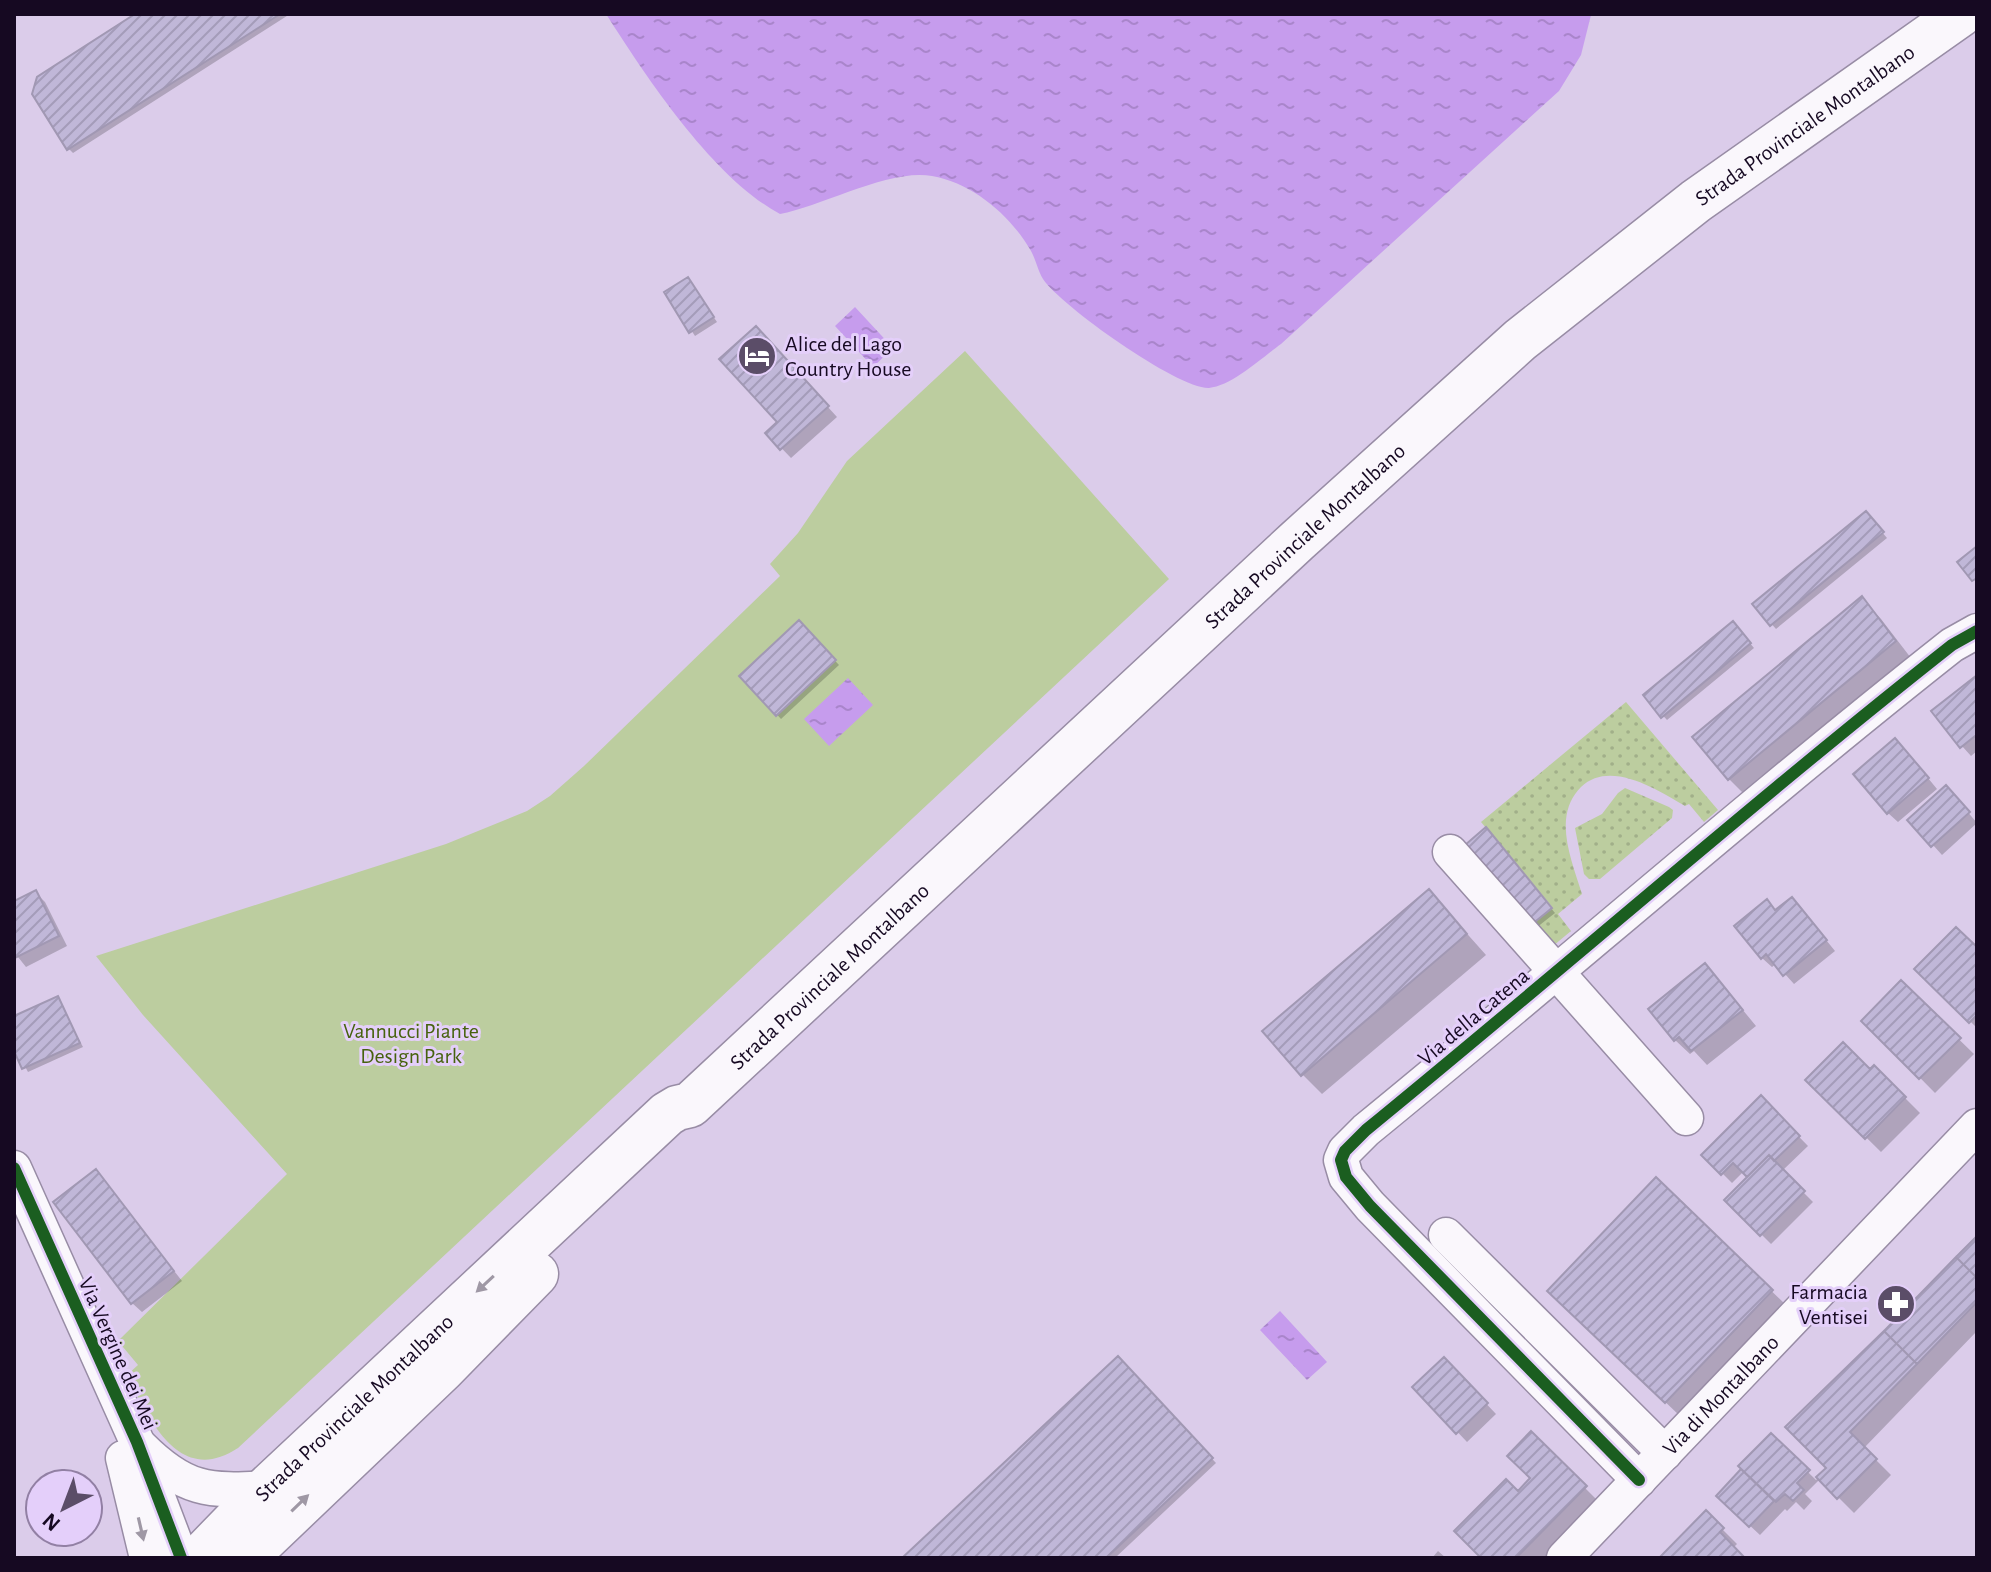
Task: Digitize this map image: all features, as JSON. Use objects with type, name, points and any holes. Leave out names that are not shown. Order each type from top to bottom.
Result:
[{"type":"main road","name":"Strada Provinciale Montalbano","points":[[245,1558],[471,1341],[680,1127],[690,1105],[1297,541],[1520,340],[1696,201],[1961,14]]},
{"type":"main road","name":"Strada Provinciale Montalbano","points":[[199,1558],[267,1488],[667,1114],[690,1105]]},
{"type":"street","name":"Via della Catena","points":[[1639,1480],[1390,1226],[1346,1177],[1341,1160],[1345,1151],[1366,1130],[1868,711],[1952,645],[1977,631]]},
{"type":"street","points":[[1450,852],[1686,1118]]},
{"type":"street","name":"Via di Montalbano","points":[[1564,1558],[1977,1126]]},
{"type":"street","name":"Via Vergine dei Mei","points":[[14,1168],[137,1442],[181,1558]]},
{"type":"street","points":[[1446,1235],[1665,1453]]},
{"type":"street","points":[[1452,1289],[1476,1266]]},
{"type":"street","name":"Via Vergine dei Mei","points":[[94,1345],[147,1558]]},
{"type":"street","name":"Via Vergine dei Mei","points":[[137,1442],[161,1466],[199,1487],[226,1491],[267,1488]]},
{"type":"green space","name":"Vannucci Piante Design Park","points":[[965,351],[1169,579],[238,1448],[217,1458],[199,1459],[183,1454],[156,1428],[145,1410],[127,1375],[138,1365],[118,1341],[287,1174],[143,1015],[96,956],[446,844],[527,811],[550,796],[780,576],[770,564],[798,533],[847,461]]},
{"type":"green space","points":[[1626,702],[1718,810],[1704,822],[1689,804],[1685,806],[1648,786],[1620,776],[1593,779],[1581,787],[1569,806],[1566,829],[1582,894],[1558,914],[1571,931],[1553,946],[1533,923],[1552,907],[1481,822]]},
{"type":"green space","points":[[1625,788],[1669,807],[1673,810],[1672,818],[1600,879],[1589,879],[1584,874],[1575,828],[1602,814]]},
{"type":"water","points":[[606,14],[1591,15],[1581,55],[1559,91],[1281,344],[1237,377],[1209,388],[1194,385],[1148,361],[1072,308],[1043,279],[1031,251],[1013,226],[989,203],[962,186],[932,176],[897,177],[780,214],[755,198],[706,152],[661,96]]},
{"type":"water","points":[[855,307],[893,348],[873,367],[835,326]]},
{"type":"water","points":[[848,678],[873,705],[829,746],[804,719]]},
{"type":"water","points":[[1280,1311],[1327,1362],[1307,1380],[1260,1330]]},
{"type":"building","points":[[135,14],[280,14],[67,150],[32,94],[37,77]]},
{"type":"building","points":[[688,277],[714,317],[689,333],[664,292]]},
{"type":"building","points":[[756,326],[829,406],[780,450],[765,433],[777,422],[719,359]]},
{"type":"building","points":[[1866,511],[1884,532],[1770,626],[1752,604]]},
{"type":"building","points":[[1977,546],[1977,578],[1972,581],[1957,562]]},
{"type":"building","points":[[1862,596],[1896,641],[1728,780],[1692,737]]},
{"type":"building","points":[[799,620],[836,660],[776,716],[739,676]]},
{"type":"building","points":[[1733,621],[1751,643],[1661,718],[1643,695]]},
{"type":"building","points":[[1977,675],[1977,740],[1975,736],[1960,748],[1931,711]]},
{"type":"building","points":[[1895,738],[1929,778],[1887,814],[1853,774]]},
{"type":"building","points":[[1946,785],[1970,812],[1931,847],[1907,820]]},
{"type":"building","points":[[1486,827],[1552,908],[1531,925],[1465,845]]},
{"type":"building","points":[[1429,889],[1467,934],[1301,1076],[1262,1031]]},
{"type":"building","points":[[36,890],[59,936],[15,958],[14,901]]},
{"type":"building","points":[[1792,897],[1827,940],[1783,976],[1766,954],[1761,959],[1734,926],[1767,899],[1775,910]]},
{"type":"building","points":[[1956,927],[1977,947],[1977,1015],[1969,1023],[1914,969]]},
{"type":"building","points":[[1705,963],[1743,1010],[1691,1051],[1679,1037],[1674,1041],[1648,1009]]},
{"type":"building","points":[[1901,980],[1961,1038],[1919,1079],[1861,1021]]},
{"type":"building","points":[[58,996],[80,1043],[22,1069],[14,1051],[14,1016]]},
{"type":"building","points":[[1843,1042],[1870,1069],[1874,1065],[1906,1097],[1865,1139],[1805,1080]]},
{"type":"building","points":[[1761,1095],[1800,1136],[1774,1161],[1769,1155],[1747,1177],[1733,1163],[1721,1175],[1701,1155]]},
{"type":"building","points":[[1769,1155],[1805,1191],[1760,1236],[1724,1200]]},
{"type":"building","points":[[96,1169],[174,1271],[131,1304],[53,1202]]},
{"type":"building","points":[[1656,1177],[1773,1290],[1665,1403],[1547,1291]]},
{"type":"building","points":[[1977,1236],[1977,1278],[1956,1257]]},
{"type":"building","points":[[1956,1257],[1977,1278],[1977,1302],[1917,1364],[1884,1331]]},
{"type":"building","points":[[1884,1331],[1917,1364],[1850,1432],[1877,1459],[1837,1499],[1816,1477],[1826,1468],[1785,1427]]},
{"type":"building","points":[[1118,1356],[1213,1458],[1106,1558],[902,1558]]},
{"type":"building","points":[[1444,1357],[1488,1403],[1456,1434],[1412,1387]]},
{"type":"building","points":[[1531,1431],[1587,1486],[1516,1558],[1481,1558],[1454,1531],[1506,1479],[1518,1491],[1530,1478],[1507,1456]]},
{"type":"building","points":[[1771,1433],[1810,1470],[1797,1483],[1804,1490],[1793,1501],[1785,1494],[1776,1502],[1738,1466]]},
{"type":"building","points":[[1741,1469],[1774,1501],[1749,1527],[1716,1496]]},
{"type":"building","points":[[1706,1510],[1724,1528],[1720,1532],[1745,1558],[1659,1558]]},
{"type":"cycle path","points":[[1639,1480],[1370,1206],[1346,1177],[1341,1160],[1345,1151],[1366,1130],[1731,825],[1952,645],[1977,631]]},
{"type":"cycle path","points":[[14,1168],[137,1442],[181,1558]]},
{"type":"place","name":"Alice del Lago Country House","points":[[757,356]]},
{"type":"place","name":"Farmacia Ventisei","points":[[1896,1304]]}]
